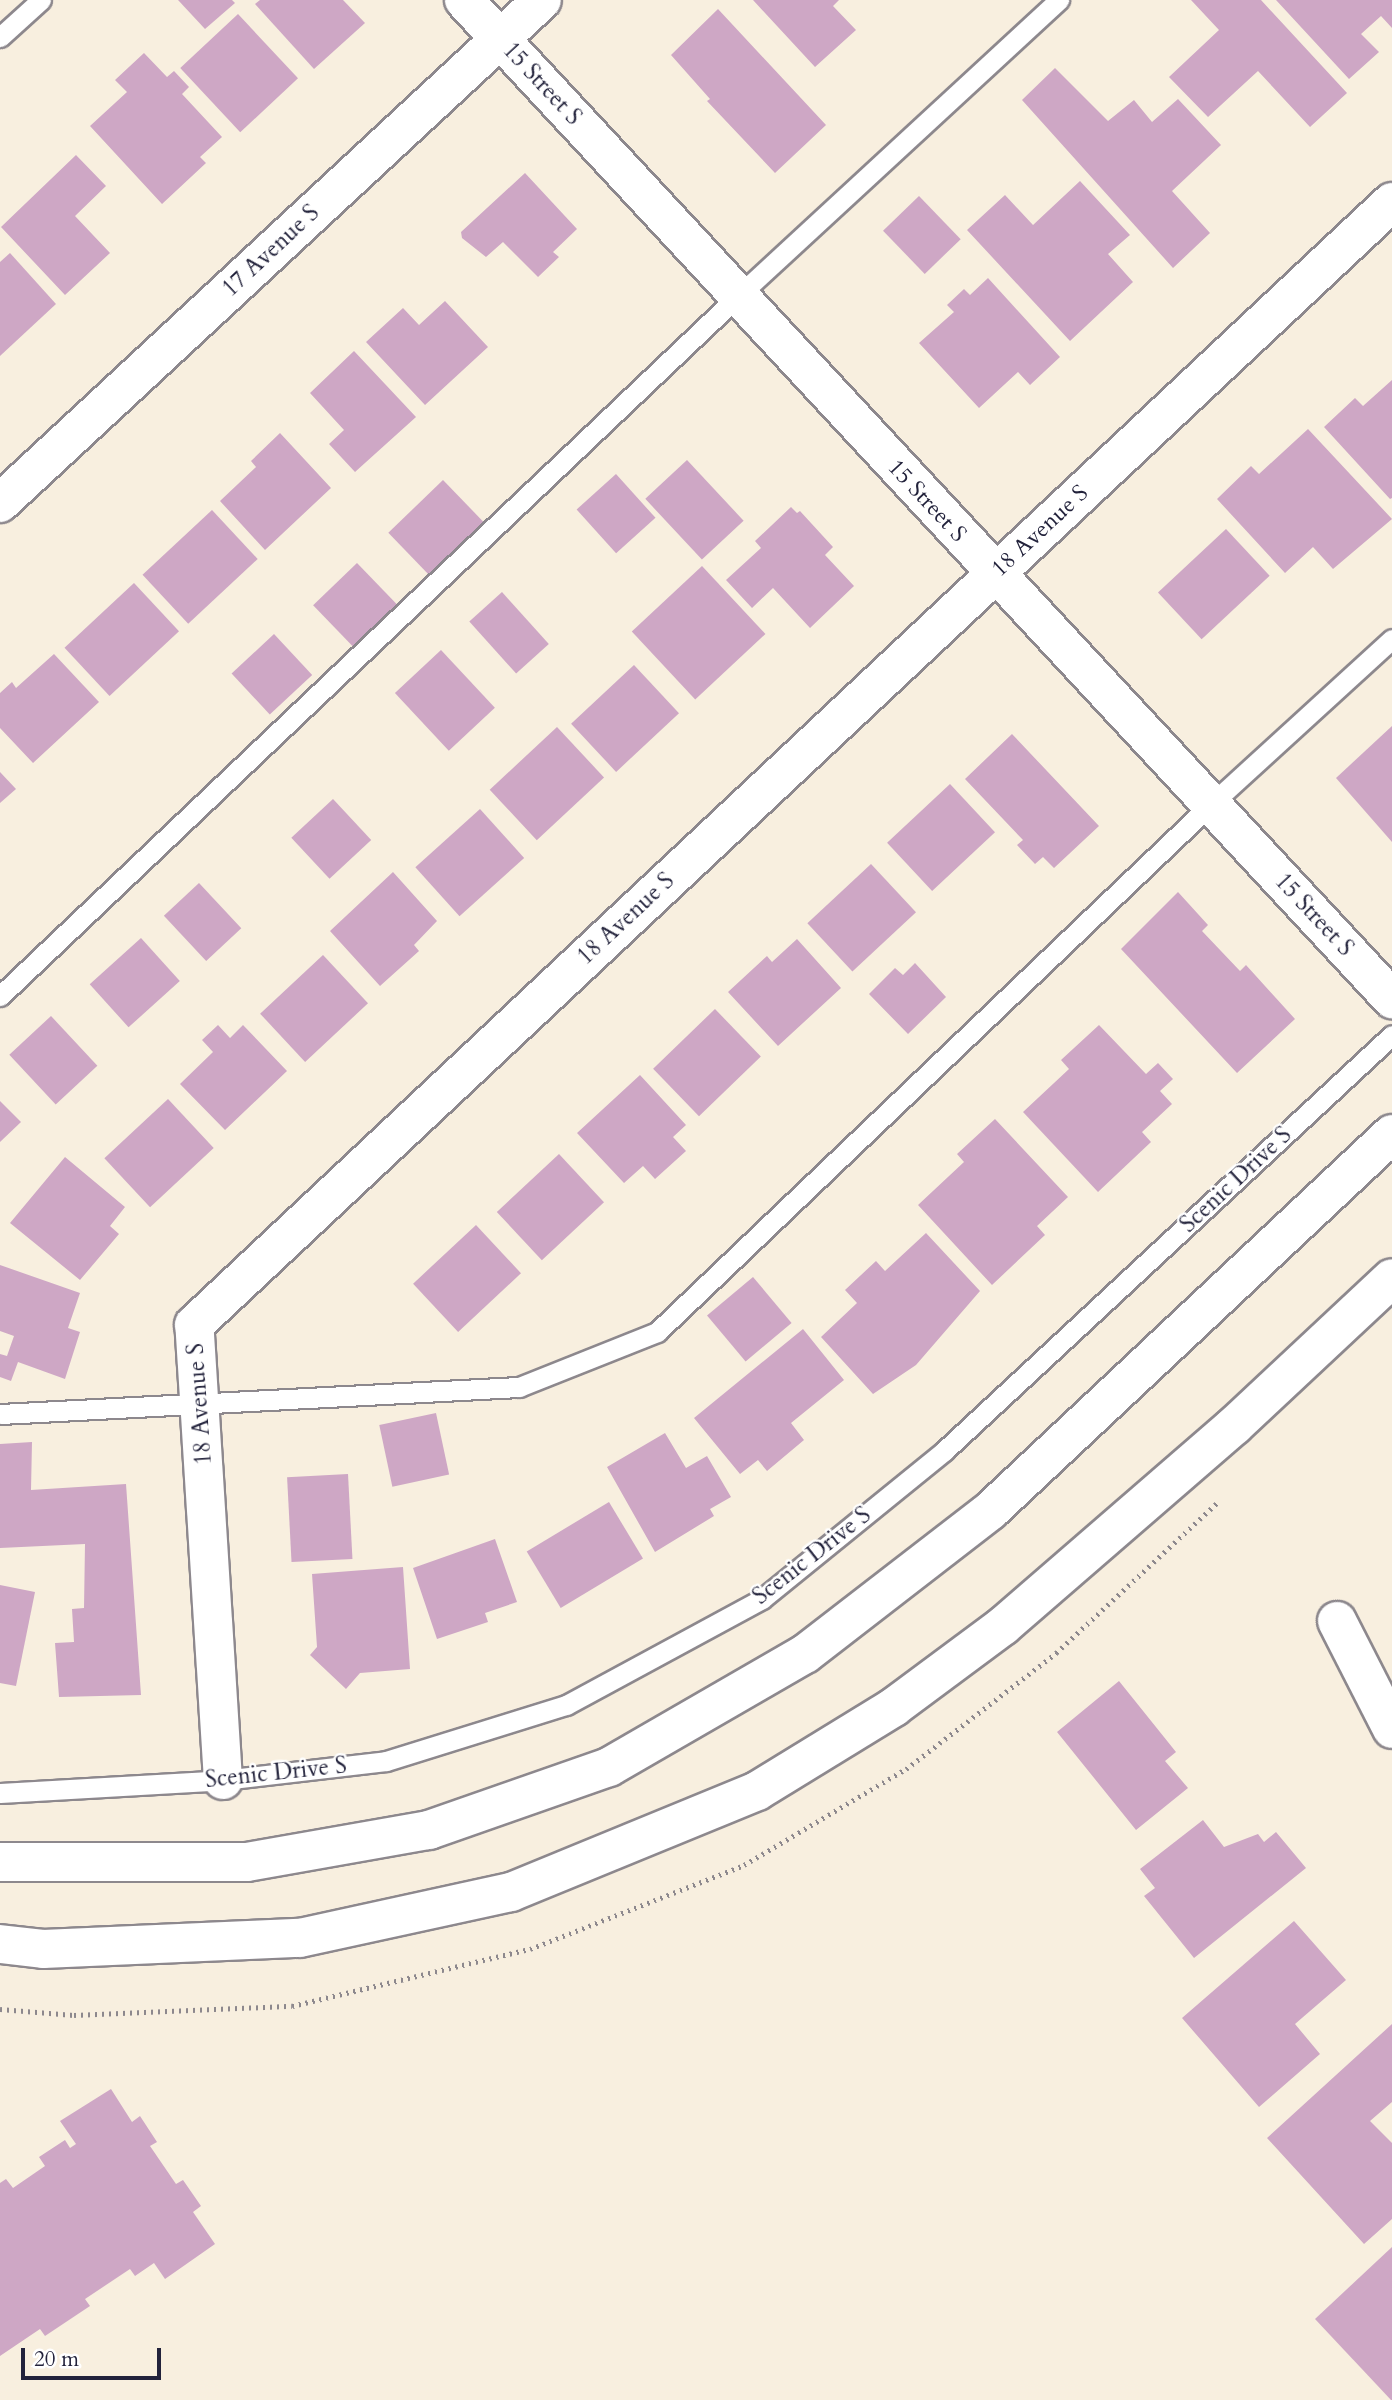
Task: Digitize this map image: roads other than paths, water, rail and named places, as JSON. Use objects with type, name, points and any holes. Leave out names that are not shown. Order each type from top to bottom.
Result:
[{"type":"street","name":"15 Street S","points":[[464,0],[1392,999]]},
{"type":"street","name":"17 Avenue S","points":[[0,503],[542,0]]},
{"type":"street","name":"18 Avenue S","points":[[223,1780],[194,1325],[1392,202]]},
{"type":"street","points":[[0,1862],[247,1862],[429,1830],[609,1767],[805,1654],[990,1511],[1392,1134]]},
{"type":"street","points":[[0,1944],[44,1950],[300,1938],[511,1892],[757,1791],[894,1707],[1003,1626],[1234,1426],[1392,1278]]},
{"type":"street","points":[[1337,1621],[1392,1729]]},
{"type":"lane","points":[[0,37],[41,0]]},
{"type":"lane","points":[[0,996],[738,296],[1059,0]]},
{"type":"lane","points":[[0,1414],[519,1387],[657,1332],[1210,805],[1392,639]]},
{"type":"lane","name":"Scenic Drive S","points":[[0,1793],[223,1780],[386,1761],[566,1705],[762,1599],[944,1451],[1392,1035]]}]
